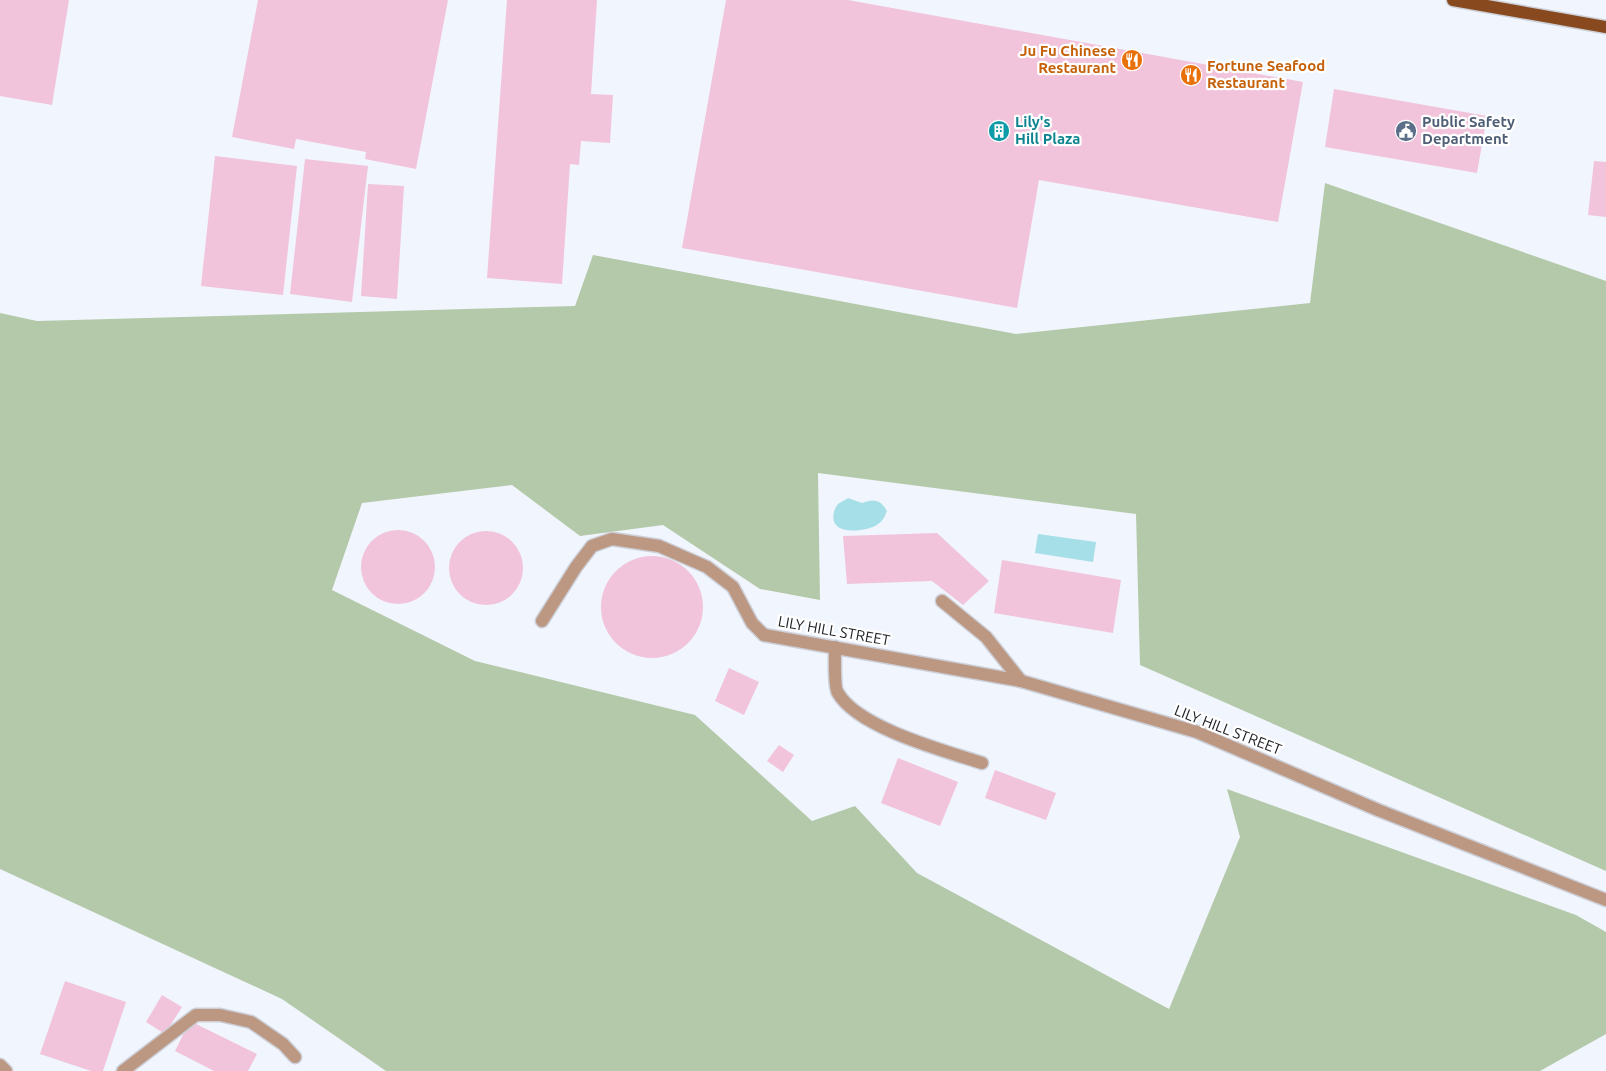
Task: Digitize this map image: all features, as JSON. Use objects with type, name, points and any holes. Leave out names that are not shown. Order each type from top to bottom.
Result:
[{"type":"main road","points":[[1452,0],[1606,27]]},
{"type":"street","name":"LILY HILL STREET","points":[[542,621],[592,546],[612,539],[659,546],[707,568],[734,587],[752,623],[764,634],[1021,681],[1197,732],[1378,810],[1606,900]]},
{"type":"street","points":[[942,601],[986,637],[1021,681]]},
{"type":"street","points":[[834,647],[837,692],[853,711],[900,736],[982,762]]},
{"type":"street","points":[[123,1071],[196,1015],[220,1015],[251,1022],[283,1044],[295,1057]]},
{"type":"street","points":[[0,1065],[6,1071]]},
{"type":"green space","points":[[1325,183],[1606,281],[1606,871],[1140,665],[1136,514],[818,473],[820,600],[760,589],[663,525],[580,536],[512,485],[362,503],[332,590],[475,661],[695,715],[812,821],[855,806],[917,873],[1169,1009],[1240,837],[1227,789],[1576,915],[1606,932],[1606,1034],[1540,1071],[386,1071],[282,999],[0,869],[0,313],[37,321],[575,306],[593,255],[1016,334],[1310,303]]},
{"type":"water","points":[[848,498],[862,503],[870,501],[880,502],[887,511],[883,520],[870,528],[860,530],[844,530],[840,528],[835,524],[834,514],[838,504]]},
{"type":"water","points":[[1038,534],[1096,542],[1093,562],[1035,553]]},
{"type":"building","points":[[0,0],[69,0],[52,105],[0,96]]},
{"type":"building","points":[[258,0],[448,0],[416,169],[365,159],[366,152],[296,139],[294,149],[232,137]]},
{"type":"building","points":[[507,0],[597,0],[591,94],[613,95],[610,143],[581,141],[579,165],[570,164],[562,284],[487,278]]},
{"type":"building","name":"Lily's Hill Plaza","points":[[726,0],[848,0],[1303,82],[1278,222],[1039,180],[1017,308],[682,248]]},
{"type":"building","name":"Public Safety Department","points":[[1334,89],[1487,116],[1477,173],[1325,147]]},
{"type":"building","points":[[215,156],[297,166],[283,295],[201,286]]},
{"type":"building","points":[[305,159],[368,166],[352,302],[290,294]]},
{"type":"building","points":[[1594,161],[1606,162],[1606,217],[1588,215]]},
{"type":"building","points":[[368,184],[404,186],[397,299],[361,296]]},
{"type":"building","points":[[391,530],[405,530],[419,536],[429,546],[435,560],[433,581],[419,598],[405,604],[391,604],[377,598],[367,588],[361,574],[361,560],[367,546],[377,536]]},
{"type":"building","points":[[479,531],[493,531],[507,537],[517,547],[523,561],[521,582],[507,599],[493,605],[479,605],[465,599],[455,589],[449,575],[449,561],[455,547],[465,537]]},
{"type":"building","points":[[937,533],[989,581],[963,605],[932,581],[847,584],[843,536]]},
{"type":"building","points":[[652,556],[671,560],[688,571],[699,588],[703,607],[699,626],[688,643],[671,654],[652,658],[633,654],[616,643],[605,626],[601,607],[605,588],[616,571],[633,560]]},
{"type":"building","points":[[1002,560],[1121,580],[1113,633],[994,613]]},
{"type":"building","points":[[729,668],[759,682],[744,715],[715,701]]},
{"type":"building","points":[[779,745],[794,755],[783,772],[767,761]]},
{"type":"building","points":[[898,758],[958,782],[940,826],[881,803]]},
{"type":"building","points":[[995,770],[1056,793],[1046,820],[985,798]]},
{"type":"building","points":[[65,981],[126,1002],[103,1071],[91,1071],[40,1054]]},
{"type":"building","points":[[162,995],[182,1007],[165,1034],[146,1022]]},
{"type":"building","points":[[190,1021],[257,1054],[248,1071],[214,1071],[175,1051]]},
{"type":"place","name":"Ju Fu Chinese Restaurant","points":[[1132,60]]},
{"type":"place","name":"Fortune Seafood Restaurant","points":[[1191,75]]},
{"type":"place","name":"Lily's Hill Plaza","points":[[999,131]]},
{"type":"place","name":"Public Safety Department","points":[[1406,131]]}]
